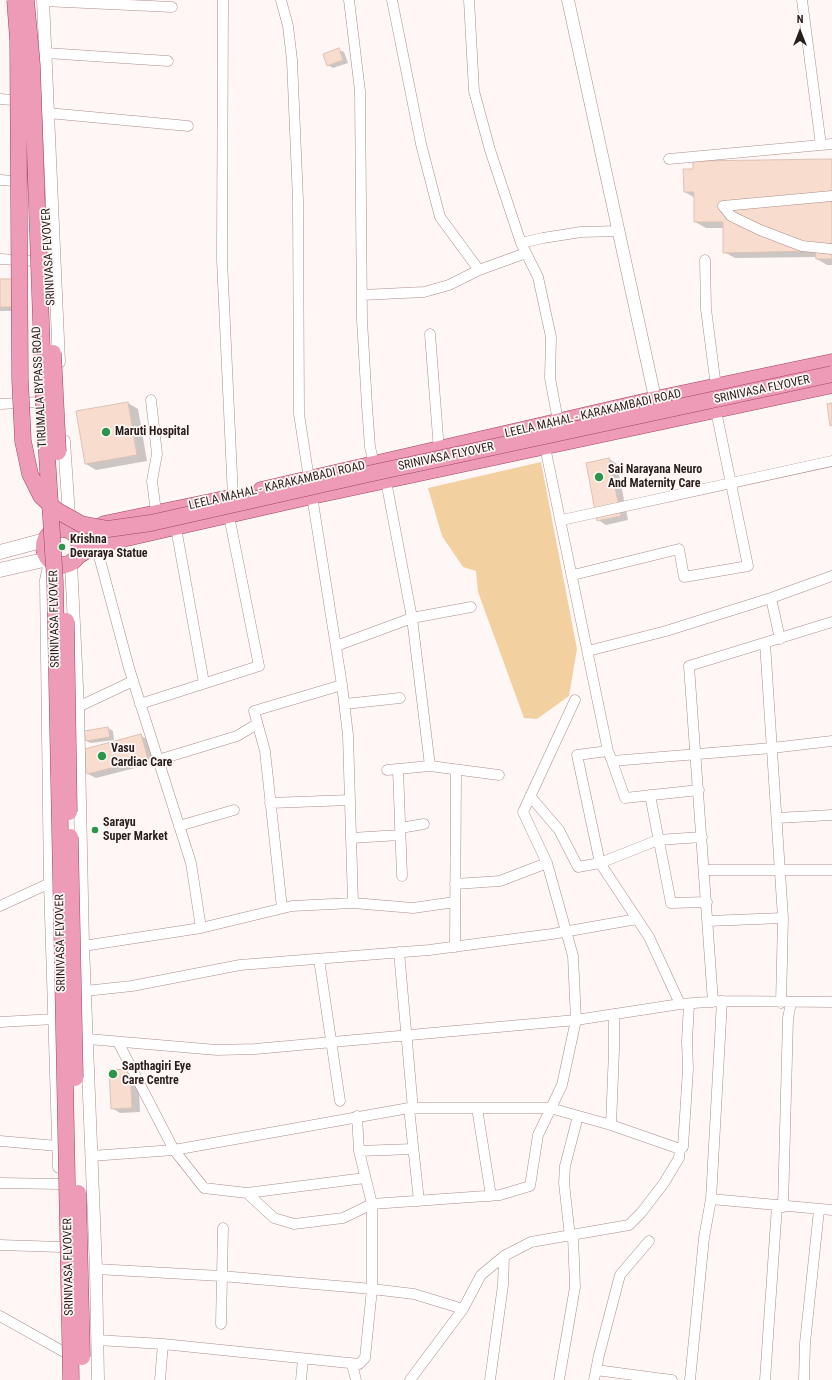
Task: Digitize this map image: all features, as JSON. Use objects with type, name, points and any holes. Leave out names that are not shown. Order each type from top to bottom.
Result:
[{"type":"main road","name":"SRINIVASA FLYOVER","points":[[15,0],[18,40],[20,363],[23,441],[30,474],[41,496],[56,510],[81,524],[108,529],[151,523],[376,472],[832,374]]},
{"type":"main road","name":"SRINIVASA FLYOVER","points":[[26,0],[32,65],[44,408],[55,582],[71,1380]]},
{"type":"main road","name":"SRINIVASA FLYOVER","points":[[41,0],[43,100],[68,681],[69,815],[82,1380]]},
{"type":"main road","name":"LEELA MAHAL - KARAKAMBADI ROAD","points":[[74,548],[104,524],[233,497],[656,399],[832,362]]},
{"type":"main road","name":"LEELA MAHAL - KARAKAMBADI ROAD","points":[[74,548],[96,545],[176,528],[312,496],[716,411],[832,385]]},
{"type":"main road","points":[[0,552],[47,537],[62,529],[74,548],[60,565],[49,560],[0,570]]},
{"type":"main road","points":[[47,537],[43,547],[49,560]]},
{"type":"street","name":"TIRUMALA BYPASS ROAD","points":[[20,0],[28,101],[39,402],[47,537]]},
{"type":"street","name":"TIRUMALA BYPASS ROAD","points":[[41,0],[46,52],[59,375],[74,548],[83,946],[88,1039],[96,1269],[98,1380]]},
{"type":"street","points":[[41,0],[172,7]]},
{"type":"street","points":[[222,0],[222,260],[233,497]]},
{"type":"street","points":[[281,0],[288,26],[292,60],[298,200],[300,414],[309,479]]},
{"type":"street","points":[[349,0],[360,91],[362,295],[366,406],[370,447],[374,464]]},
{"type":"street","points":[[392,0],[421,144],[440,217],[479,270]]},
{"type":"street","points":[[469,0],[474,91],[490,150],[523,248],[538,277],[551,337],[550,378],[558,421]]},
{"type":"street","points":[[568,0],[661,422]]},
{"type":"street","points":[[802,0],[821,145]]},
{"type":"street","points":[[46,52],[168,61]]},
{"type":"street","points":[[0,99],[28,101]]},
{"type":"street","points":[[48,113],[188,126]]},
{"type":"street","points":[[669,159],[832,144]]},
{"type":"street","points":[[0,180],[31,182]]},
{"type":"street","points":[[832,196],[723,206],[732,216],[760,230],[802,246],[832,249]]},
{"type":"street","points":[[362,295],[424,292],[449,285],[543,238],[581,232],[619,231]]},
{"type":"street","points":[[0,258],[34,261]]},
{"type":"street","points":[[705,260],[706,309],[716,387]]},
{"type":"street","points":[[430,334],[439,450]]},
{"type":"street","points":[[151,400],[157,454],[152,481],[156,512]]},
{"type":"street","points":[[0,404],[39,402]]},
{"type":"street","points":[[573,575],[679,549],[684,577],[748,566],[716,411]]},
{"type":"street","points":[[545,447],[562,520],[610,756],[625,798],[699,790]]},
{"type":"street","points":[[562,520],[832,461]]},
{"type":"street","points":[[386,481],[412,618],[430,766]]},
{"type":"street","points":[[312,496],[342,685],[348,735],[353,903]]},
{"type":"street","points":[[140,704],[259,666],[229,516]]},
{"type":"street","points":[[176,528],[204,683]]},
{"type":"street","points":[[96,545],[133,681],[191,864],[201,928]]},
{"type":"street","points":[[49,560],[46,580],[50,883],[65,1380]]},
{"type":"street","points":[[588,651],[666,631],[771,598],[832,576]]},
{"type":"street","points":[[771,598],[780,639]]},
{"type":"street","points":[[336,646],[412,618],[471,607]]},
{"type":"street","points":[[690,1380],[704,1238],[711,1199],[717,1002],[708,921],[689,666],[832,622]]},
{"type":"street","points":[[765,643],[784,918],[786,1003],[788,1018],[780,1206],[765,1380]]},
{"type":"street","points":[[78,707],[133,681]]},
{"type":"street","points":[[282,908],[265,751],[254,711],[342,685]]},
{"type":"street","points":[[344,704],[400,698]]},
{"type":"street","points":[[247,1193],[274,1218],[294,1224],[343,1218],[372,1204],[491,1196],[530,1186],[538,1135],[562,1085],[576,1020],[573,956],[547,864],[523,812],[575,700]]},
{"type":"street","points":[[158,760],[237,736],[258,724]]},
{"type":"street","points":[[410,1380],[463,1309],[481,1275],[504,1256],[531,1242],[629,1225],[641,1213],[664,1184],[679,1158],[680,1149],[682,1147],[688,1069],[684,1004],[649,937],[600,863],[577,755],[610,756],[695,754],[772,748],[832,741]]},
{"type":"street","points":[[387,770],[430,766],[499,775]]},
{"type":"street","points":[[398,768],[402,876]]},
{"type":"street","points":[[455,947],[456,770]]},
{"type":"street","points":[[650,795],[671,903],[707,902]]},
{"type":"street","points":[[530,796],[559,830],[578,867],[600,863],[658,840],[702,837]]},
{"type":"street","points":[[270,803],[350,800]]},
{"type":"street","points":[[179,826],[234,810]]},
{"type":"street","points":[[777,818],[832,815]]},
{"type":"street","points":[[351,838],[400,832],[424,824]]},
{"type":"street","points":[[455,884],[500,881],[547,864]]},
{"type":"street","points":[[704,870],[832,870]]},
{"type":"street","points":[[0,906],[50,883]]},
{"type":"street","points":[[83,946],[201,928],[292,906],[353,903],[413,908],[455,902]]},
{"type":"street","points":[[708,921],[784,918]]},
{"type":"street","points":[[85,991],[132,986],[240,965],[455,947],[566,932],[637,919]]},
{"type":"street","points":[[399,952],[407,1035],[413,1149],[419,1201]]},
{"type":"street","points":[[319,959],[340,1100]]},
{"type":"street","points":[[88,1039],[217,1050],[255,1050],[576,1020],[684,1004],[717,1002],[832,1002]]},
{"type":"street","points":[[611,1125],[614,1014]]},
{"type":"street","points":[[0,1022],[55,1019]]},
{"type":"street","points":[[118,1042],[174,1150],[204,1188],[247,1193],[365,1178]]},
{"type":"street","points":[[91,1156],[174,1150],[357,1116],[411,1108],[550,1108],[611,1125],[680,1149]]},
{"type":"street","points":[[477,1108],[491,1196]]},
{"type":"street","points":[[97,1340],[163,1344],[359,1364],[365,1358],[372,1289],[372,1204],[359,1151],[357,1116]]},
{"type":"street","points":[[560,1380],[575,1287],[571,1236],[564,1183],[565,1166],[578,1116]]},
{"type":"street","points":[[0,1141],[58,1146]]},
{"type":"street","points":[[359,1151],[413,1149]]},
{"type":"street","points":[[0,1183],[60,1184]]},
{"type":"street","points":[[711,1199],[832,1210]]},
{"type":"street","points":[[804,1380],[805,1343],[819,1210]]},
{"type":"street","points":[[221,1324],[223,1228]]},
{"type":"street","points":[[649,1241],[620,1275],[595,1375],[672,1380]]},
{"type":"street","points":[[0,1245],[62,1247]]},
{"type":"street","points":[[490,1380],[503,1285],[504,1256]]},
{"type":"street","points":[[96,1269],[221,1276],[372,1289],[414,1294],[463,1309]]},
{"type":"street","points":[[0,1316],[64,1352]]},
{"type":"street","points":[[160,1380],[163,1344]]},
{"type":"street","points":[[301,1380],[303,1359]]},
{"type":"street","points":[[352,1364],[356,1380]]},
{"type":"shaded area","points":[[541,462],[577,649],[569,696],[537,719],[524,718],[478,592],[476,571],[463,567],[442,536],[428,488]]},
{"type":"building","points":[[339,48],[343,60],[327,66],[323,54]]},
{"type":"building","points":[[832,159],[832,259],[816,259],[815,251],[723,253],[723,222],[694,222],[694,192],[684,192],[683,169],[693,169],[693,161]]},
{"type":"building","points":[[0,279],[12,279],[12,307],[0,307]]},
{"type":"building","points":[[128,402],[137,455],[85,464],[76,411]]},
{"type":"building","points":[[832,403],[832,425],[830,426],[827,404]]},
{"type":"building","points":[[609,458],[621,516],[597,521],[586,463]]},
{"type":"building","points":[[108,727],[110,737],[86,741],[84,731]]},
{"type":"building","points":[[141,734],[148,759],[87,774],[81,750]]},
{"type":"building","points":[[130,1069],[132,1108],[111,1109],[109,1070]]},
{"type":"place","name":"Maruti Hospital","points":[[106,432]]},
{"type":"place","name":"Sai Narayana Neuro And Maternity Care","points":[[599,477]]},
{"type":"place","name":"Krishna Devaraya Statue","points":[[62,547]]},
{"type":"place","name":"Vasu Cardiac Care","points":[[102,756]]},
{"type":"place","name":"Sarayu Super Market","points":[[95,830]]},
{"type":"place","name":"Sapthagiri Eye Care Centre","points":[[113,1074]]}]
